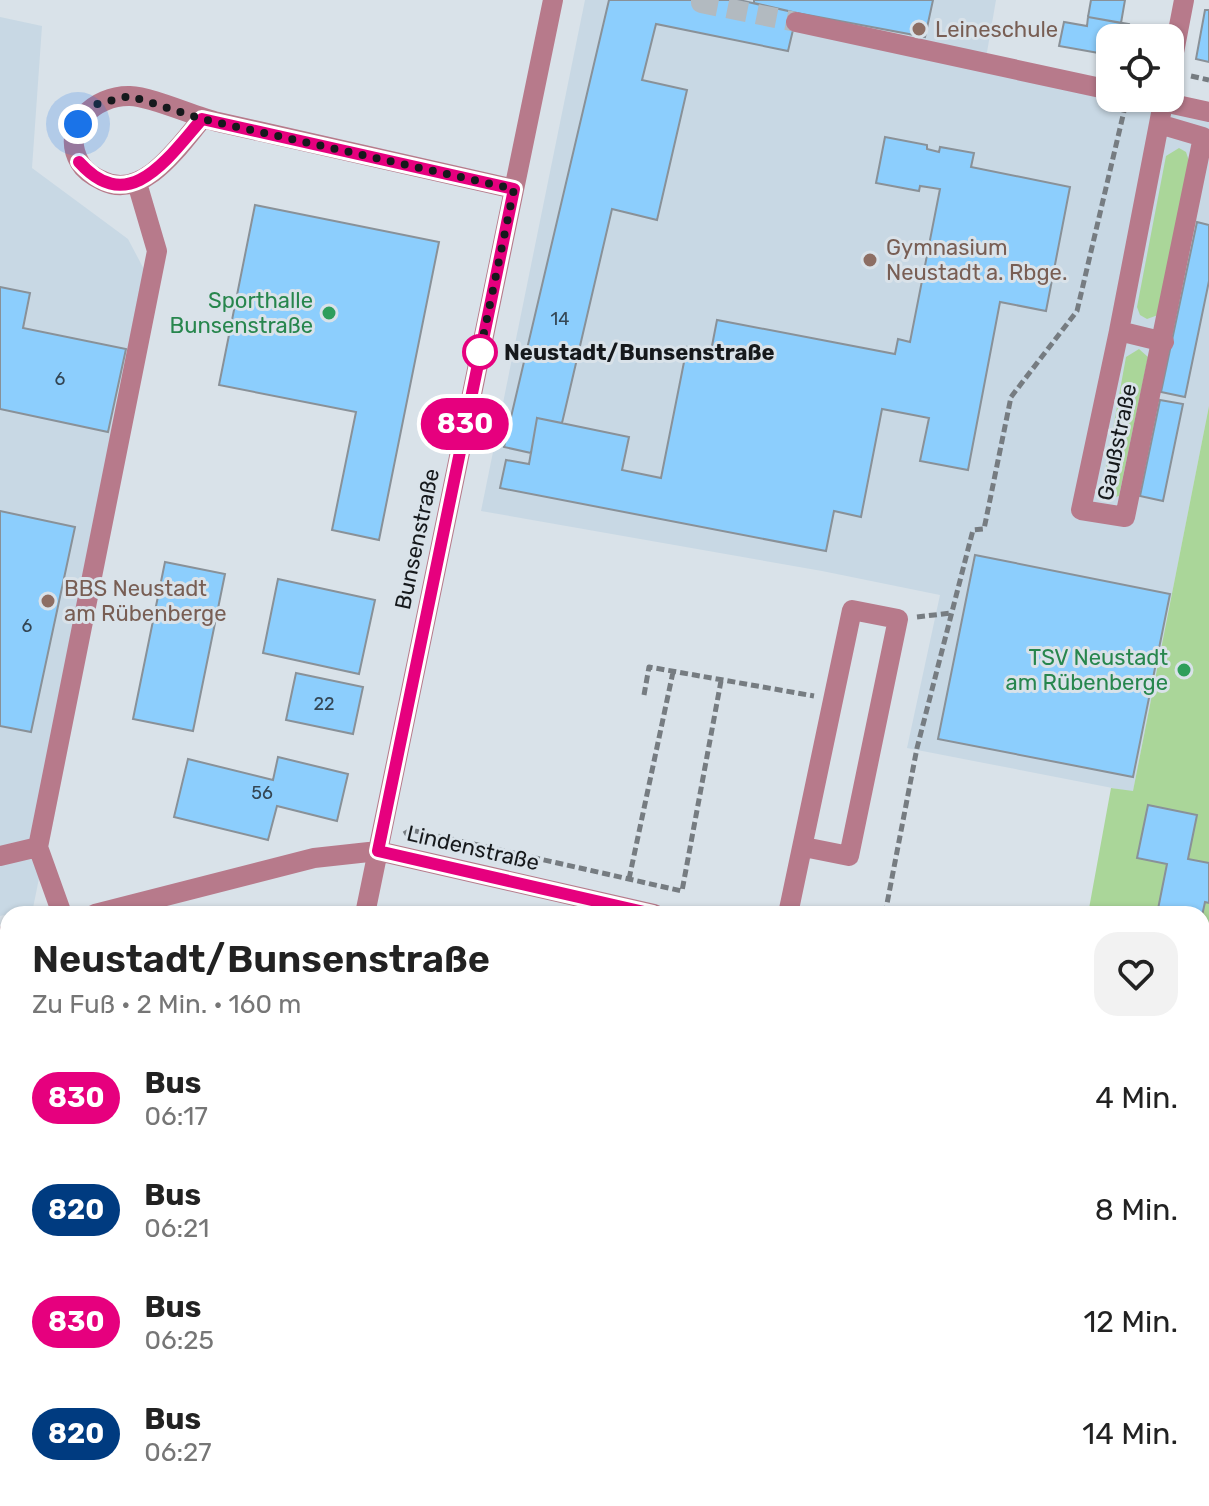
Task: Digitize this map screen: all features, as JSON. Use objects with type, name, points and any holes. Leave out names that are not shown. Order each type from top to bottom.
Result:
[{"type":"street","name":"Bunsenstraße","points":[[367,906],[553,0]]},
{"type":"street","points":[[1179,24],[1184,0]]},
{"type":"street","points":[[796,22],[1096,87]]},
{"type":"street","points":[[202,119],[159,167],[137,183],[114,187],[91,175],[79,162],[73,139],[78,124],[93,105],[130,96],[202,119],[514,189]]},
{"type":"street","points":[[1184,106],[1209,112]]},
{"type":"street","name":"Gaußstraße","points":[[1158,112],[1159,124],[1119,331],[1081,510],[1125,517],[1164,342],[1203,137],[1159,124]]},
{"type":"street","points":[[59,906],[38,847],[157,251],[137,183]]},
{"type":"street","points":[[1119,331],[1164,342]]},
{"type":"street","points":[[790,906],[852,610],[898,619],[849,856],[804,847]]},
{"type":"street","points":[[0,856],[38,847]]},
{"type":"street","name":"Lindenstraße","points":[[126,906],[314,858],[378,851],[619,906]]},
{"type":"path","points":[[887,906],[917,748],[973,530],[984,529],[1011,397],[1077,311],[1124,112]]},
{"type":"path","points":[[898,619],[951,613]]},
{"type":"path","points":[[644,695],[649,667],[835,700]]},
{"type":"path","points":[[629,879],[673,672]]},
{"type":"path","points":[[378,851],[411,830],[682,891],[721,681]]},
{"type":"shaded area","name":"Gymnasium Neustadt a. Rbge.","points":[[585,0],[996,0],[986,58],[1096,93],[1096,112],[1184,112],[1184,107],[1209,115],[1209,406],[1133,792],[907,748],[940,595],[481,511]]},
{"type":"shaded area","name":"BBS Neustadt am Rübenberge","points":[[0,17],[42,26],[32,168],[128,239],[157,294],[33,906],[0,906]]},
{"type":"green space","points":[[1179,148],[1186,152],[1189,161],[1158,315],[1147,319],[1140,315],[1137,307],[1166,156]]},
{"type":"green space","points":[[1139,349],[1148,357],[1119,496],[1112,498],[1102,489],[1126,357]]},
{"type":"green space","name":"TSV Neustadt am Rübenberge","points":[[1209,406],[1209,906],[1089,906],[1111,788],[1133,791]]},
{"type":"building","points":[[609,0],[739,0],[797,13],[788,51],[656,24],[642,80],[687,90],[657,220],[612,209],[562,423],[537,418],[531,453],[504,447]]},
{"type":"building","points":[[754,0],[933,0],[925,37],[797,13],[754,3]]},
{"type":"building","points":[[1091,0],[1125,0],[1121,23],[1088,17]]},
{"type":"building","points":[[1205,10],[1209,10],[1209,62],[1196,59]]},
{"type":"building","points":[[1088,17],[1129,24],[1096,24],[1096,53],[1059,46],[1064,22],[1087,26]]},
{"type":"building","points":[[885,137],[927,145],[927,149],[939,152],[940,147],[974,153],[971,167],[1070,187],[1046,311],[1000,302],[968,470],[920,461],[929,418],[882,409],[861,517],[834,511],[826,551],[500,488],[506,460],[529,464],[537,418],[629,437],[622,470],[661,478],[687,347],[711,351],[717,320],[895,354],[898,339],[910,342],[940,189],[920,186],[919,191],[876,183]]},
{"type":"building","name":"Sporthalle Bunsenstraße","points":[[255,205],[439,242],[379,540],[332,530],[356,412],[219,385]]},
{"type":"building","points":[[1197,222],[1209,225],[1209,281],[1185,397],[1161,392]]},
{"type":"building","points":[[0,287],[30,293],[23,328],[126,349],[108,432],[0,409]]},
{"type":"building","points":[[1160,400],[1183,404],[1163,501],[1140,496]]},
{"type":"building","points":[[0,511],[75,527],[31,732],[0,726]]},
{"type":"building","points":[[975,555],[1170,594],[1133,777],[938,739]]},
{"type":"building","points":[[165,562],[225,574],[193,731],[133,719]]},
{"type":"building","points":[[278,579],[375,600],[359,674],[263,653]]},
{"type":"building","points":[[296,673],[363,687],[353,734],[286,720]]},
{"type":"building","points":[[278,757],[348,774],[337,821],[277,806],[268,840],[174,817],[188,759],[273,780]]},
{"type":"building","points":[[1148,805],[1197,815],[1188,859],[1209,863],[1209,903],[1205,902],[1204,906],[1159,906],[1167,864],[1137,858]]},
{"type":"tunnel","points":[[701,0],[701,3],[796,22]]},
{"type":"bus line","name":"830","points":[[79,162],[91,175],[114,187],[137,183],[159,167],[202,119],[514,189],[378,851],[618,906]]},
{"type":"place","name":"Leineschule","points":[[919,29]]},
{"type":"place","name":"Gymnasium Neustadt a. Rbge.","points":[[870,260]]},
{"type":"place","name":"Sporthalle Bunsenstraße","points":[[329,313]]},
{"type":"place","name":"Neustadt/Bunsenstraße","points":[[480,352]]},
{"type":"place","name":"BBS Neustadt am Rübenberge","points":[[48,601]]},
{"type":"place","name":"TSV Neustadt am Rübenberge","points":[[1184,670]]},
{"type":"route","points":[[78,124],[93,105],[130,96],[202,119],[514,189],[480,352]]}]
